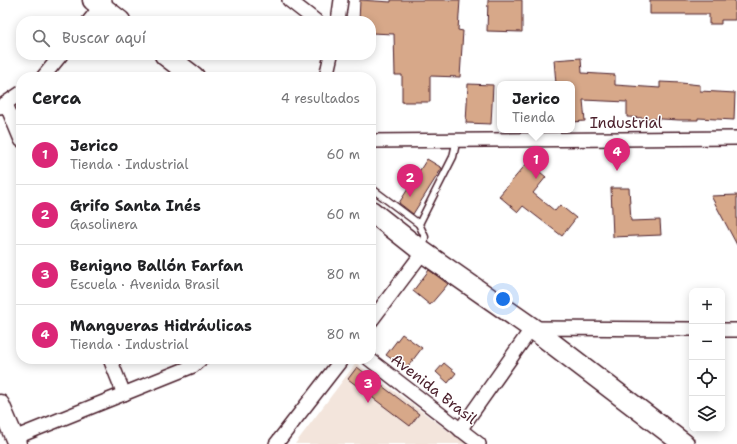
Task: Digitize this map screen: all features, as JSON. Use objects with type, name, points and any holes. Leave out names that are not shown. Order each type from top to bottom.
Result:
[{"type":"main road","points":[[97,7],[112,16]]},
{"type":"main road","points":[[172,60],[187,72]]},
{"type":"main road","points":[[376,215],[424,252],[532,328],[684,444]]},
{"type":"main road","points":[[0,404],[16,441]]},
{"type":"street","points":[[289,0],[310,16]]},
{"type":"street","points":[[339,16],[341,0]]},
{"type":"street","points":[[47,72],[57,60]]},
{"type":"street","points":[[327,72],[330,60]]},
{"type":"street","points":[[3,105],[16,96]]},
{"type":"street","points":[[3,105],[16,112]]},
{"type":"street","points":[[3,105],[16,130]]},
{"type":"street","name":"Industrial","points":[[376,140],[737,138]]},
{"type":"street","points":[[376,314],[424,252]]},
{"type":"street","points":[[460,430],[532,328],[689,329]]},
{"type":"street","points":[[725,330],[737,330]]},
{"type":"street","points":[[112,364],[124,394]]},
{"type":"street","points":[[16,441],[195,364]]},
{"type":"street","points":[[276,444],[338,364]]},
{"type":"street","name":"Avenida Brasil","points":[[375,364],[479,444]]},
{"type":"lane","points":[[419,224],[453,158],[456,140]]},
{"type":"lane","points":[[376,192],[419,224],[425,237],[424,252]]},
{"type":"shaded area","points":[[355,364],[357,364],[466,444],[295,444]]},
{"type":"building","points":[[360,0],[391,2],[391,0],[460,0],[458,30],[463,31],[460,77],[430,76],[430,102],[402,102],[402,75],[395,75],[394,34],[376,33],[376,16],[359,16]]},
{"type":"building","points":[[488,0],[522,0],[522,32],[487,31]]},
{"type":"building","points":[[650,0],[735,0],[735,20],[721,20],[721,24],[709,24],[709,14],[650,14]]},
{"type":"building","points":[[581,58],[582,73],[615,75],[615,85],[660,88],[660,82],[681,83],[700,85],[700,91],[735,93],[734,120],[698,118],[698,120],[679,120],[627,117],[627,102],[583,100],[585,121],[575,122],[575,81],[556,81],[554,60]]},
{"type":"building","points":[[468,84],[493,85],[491,124],[466,123]]},
{"type":"building","points":[[427,159],[442,168],[413,214],[399,203]]},
{"type":"building","points":[[528,162],[546,177],[533,193],[555,211],[560,205],[576,218],[562,236],[523,206],[518,212],[499,196]]},
{"type":"building","points":[[611,188],[629,188],[631,221],[660,220],[661,235],[613,237]]},
{"type":"building","points":[[737,195],[737,245],[711,196]]},
{"type":"building","points":[[429,270],[448,284],[430,305],[413,291]]},
{"type":"building","points":[[402,334],[422,348],[406,369],[386,355]]},
{"type":"building","points":[[444,363],[456,373],[448,383],[436,372]]},
{"type":"building","points":[[357,367],[419,414],[410,426],[348,379]]},
{"type":"place","name":"Mangueras Hidráulicas","points":[[617,171]]},
{"type":"place","name":"Jerico","points":[[536,179]]},
{"type":"place","name":"Grifo Santa Inés","points":[[410,197]]},
{"type":"place","name":"Benigno Ballón Farfan","points":[[368,403]]}]
